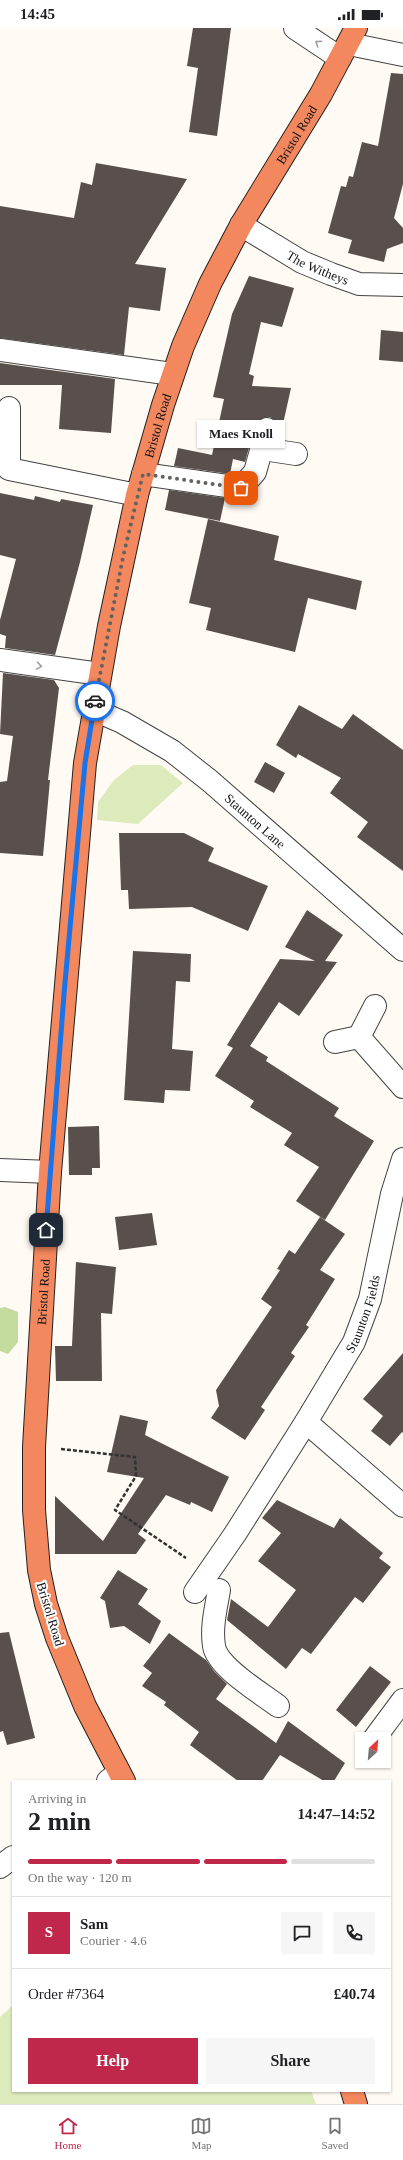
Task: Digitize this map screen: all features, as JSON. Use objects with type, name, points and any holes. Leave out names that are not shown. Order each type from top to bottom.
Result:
[{"type":"highway","name":"Bristol Road","points":[[117,1778],[57,1638],[46,1604],[39,1570],[36,1542],[34,1447],[50,1172],[85,763],[100,674],[137,495],[172,374],[198,309],[241,225],[321,94],[348,43]]},
{"type":"highway","points":[[352,2092],[356,2104]]},
{"type":"street","points":[[295,28],[348,43],[403,55]]},
{"type":"street","name":"The Witheys","points":[[241,225],[302,262],[331,274],[359,284],[403,285]]},
{"type":"street","points":[[0,350],[172,374]]},
{"type":"street","points":[[9,408],[9,469],[137,495]]},
{"type":"street","points":[[143,474],[241,488],[255,472],[265,439],[296,454]]},
{"type":"street","points":[[0,660],[100,674]]},
{"type":"street","name":"Staunton Lane","points":[[94,710],[122,722],[172,750],[210,781],[403,950]]},
{"type":"street","points":[[359,1037],[375,1006]]},
{"type":"street","points":[[335,1042],[359,1037]]},
{"type":"street","points":[[359,1037],[403,1086]]},
{"type":"street","name":"Staunton Fields","points":[[278,1706],[222,1663],[214,1647],[212,1590],[306,1422],[354,1342],[370,1299],[397,1196],[403,1160]]},
{"type":"street","points":[[0,1170],[50,1172]]},
{"type":"street","points":[[306,1422],[400,1497]]},
{"type":"street","points":[[379,1732],[403,1700]]},
{"type":"street","points":[[0,1867],[12,1857]]},
{"type":"path","points":[[34,1447],[135,1457],[136,1476],[115,1510],[190,1560]]},
{"type":"green space","points":[[133,765],[161,765],[183,783],[138,824],[97,820],[98,802],[114,780]]},
{"type":"green space","points":[[5,1307],[18,1312],[18,1342],[8,1354],[0,1351],[0,1308]]},
{"type":"green space","points":[[12,2006],[12,2092],[311,2092],[316,2104],[0,2104],[0,2017]]},
{"type":"building","points":[[193,28],[231,28],[217,136],[189,132],[198,68],[187,66]]},
{"type":"building","points":[[391,73],[403,74],[403,184],[394,218],[403,228],[403,243],[387,249],[384,262],[348,253],[352,240],[328,233],[341,186],[346,187],[349,176],[353,177],[362,142],[378,146]]},
{"type":"building","points":[[96,163],[187,179],[135,264],[166,268],[160,311],[129,307],[124,355],[0,338],[0,206],[74,218],[81,182],[92,185]]},
{"type":"building","points":[[249,276],[294,288],[282,327],[261,322],[249,374],[254,376],[252,386],[291,388],[283,424],[278,423],[270,417],[259,420],[255,426],[245,462],[233,459],[230,474],[174,466],[178,448],[212,455],[224,399],[213,397],[232,314]]},
{"type":"building","points":[[381,330],[403,332],[403,362],[379,360]]},
{"type":"building","points":[[0,363],[115,379],[111,433],[59,429],[62,385],[0,385]]},
{"type":"building","points":[[169,490],[225,498],[220,521],[165,510]]},
{"type":"building","points":[[0,493],[34,500],[35,496],[60,502],[61,499],[93,505],[80,562],[55,655],[5,648],[6,636],[0,634],[0,620],[16,559],[0,555]]},
{"type":"building","points":[[208,519],[279,536],[274,560],[362,581],[356,610],[308,598],[295,652],[206,630],[211,608],[189,603]]},
{"type":"building","points":[[3,673],[54,680],[59,688],[48,780],[50,780],[43,856],[0,853],[0,782],[7,781],[13,736],[0,734]]},
{"type":"building","points":[[299,705],[342,729],[353,714],[403,750],[403,871],[357,837],[368,822],[330,793],[341,778],[298,754],[296,758],[276,745]]},
{"type":"building","points":[[265,762],[285,773],[274,793],[254,782]]},
{"type":"building","points":[[119,833],[184,833],[214,848],[208,861],[268,886],[248,931],[192,907],[129,909],[128,890],[121,890]]},
{"type":"building","points":[[307,910],[343,935],[325,961],[337,962],[299,1016],[279,1002],[250,1046],[268,1057],[266,1061],[339,1108],[334,1116],[374,1141],[325,1220],[296,1201],[319,1167],[284,1145],[292,1133],[250,1107],[254,1101],[215,1076],[233,1048],[227,1045],[280,959],[315,961],[285,947]]},
{"type":"building","points":[[133,951],[191,954],[190,982],[176,981],[172,1049],[193,1051],[190,1091],[165,1090],[164,1103],[124,1100]]},
{"type":"building","points":[[99,1126],[100,1168],[92,1168],[92,1175],[69,1175],[68,1127]]},
{"type":"building","points":[[152,1213],[157,1245],[119,1250],[115,1217]]},
{"type":"building","points":[[320,1217],[345,1234],[320,1270],[335,1279],[306,1325],[309,1327],[291,1353],[295,1356],[261,1407],[265,1410],[245,1440],[211,1418],[219,1406],[216,1390],[272,1307],[261,1299],[280,1270],[277,1269],[289,1250],[295,1254]]},
{"type":"building","points":[[76,1262],[116,1267],[112,1314],[101,1313],[102,1381],[56,1381],[55,1346],[72,1346]]},
{"type":"building","points":[[403,1353],[403,1433],[402,1432],[390,1446],[371,1431],[383,1416],[363,1399]]},
{"type":"building","points":[[120,1415],[148,1421],[145,1435],[229,1477],[212,1512],[191,1502],[190,1505],[166,1495],[138,1534],[146,1540],[136,1554],[55,1554],[55,1496],[103,1541],[144,1478],[107,1472]]},
{"type":"building","points":[[277,1500],[334,1528],[340,1518],[383,1553],[379,1558],[391,1567],[363,1603],[355,1597],[311,1654],[302,1648],[286,1669],[227,1620],[231,1599],[268,1627],[296,1590],[258,1561],[281,1533],[262,1518]]},
{"type":"building","points":[[118,1570],[148,1589],[138,1604],[161,1621],[150,1644],[124,1626],[110,1628],[105,1601],[100,1598]]},
{"type":"building","points":[[9,1632],[35,1738],[7,1745],[3,1731],[0,1732],[0,1633]]},
{"type":"building","points":[[169,1633],[206,1660],[214,1671],[227,1684],[216,1699],[276,1743],[288,1721],[345,1763],[335,1780],[322,1780],[280,1755],[263,1780],[237,1780],[190,1745],[199,1732],[164,1705],[166,1702],[142,1686],[152,1673],[143,1666]]},
{"type":"building","points":[[370,1666],[391,1682],[356,1727],[336,1710]]},
{"type":"way so far","points":[[95,701],[123,557],[143,474],[241,488]]},
{"type":"place","name":"Maes Knoll","points":[[241,488]]},
{"type":"route","points":[[46,1230],[64,994],[85,763],[95,701]]}]
